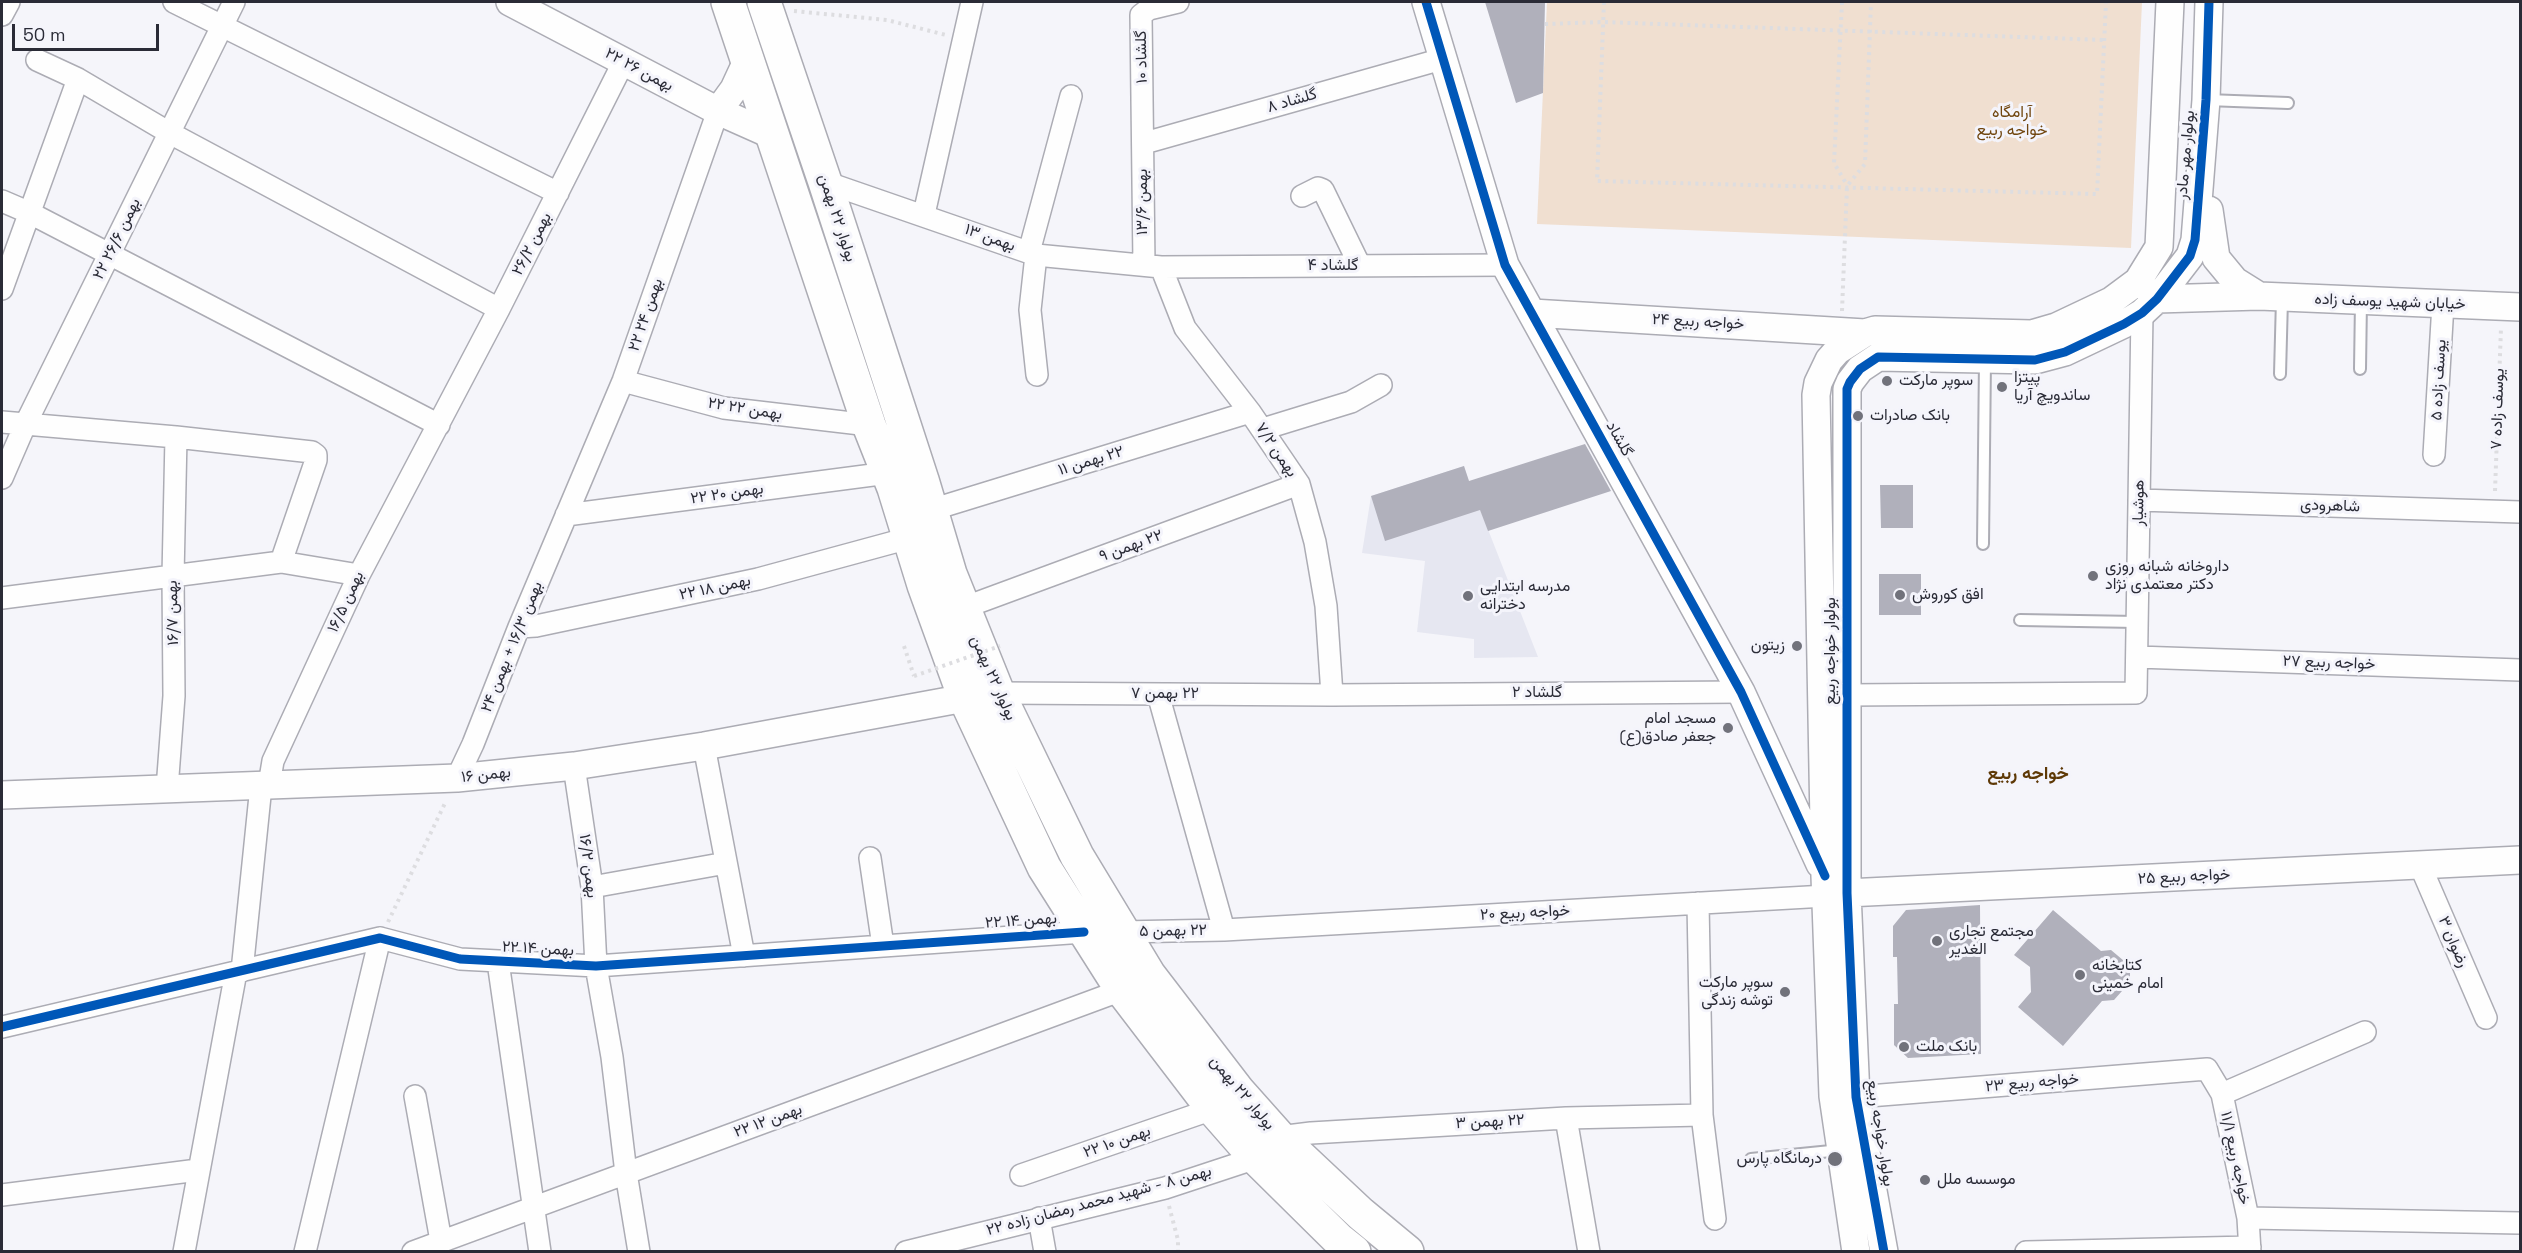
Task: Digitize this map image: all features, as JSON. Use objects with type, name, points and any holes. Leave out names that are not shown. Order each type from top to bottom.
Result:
[{"type":"main road","name":"بولوار ۲۲ بهمن","points":[[728,2],[869,425],[888,473],[924,585],[965,698],[1044,867],[1122,990],[1213,1109],[1361,1214],[1407,1251]]},
{"type":"main road","name":"بولوار ۲۲ بهمن","points":[[765,5],[963,608],[998,693],[1077,855],[1121,932],[1163,993],[1238,1090],[1268,1147],[1339,1240],[1354,1251]]},
{"type":"street","points":[[2,15],[9,2]]},
{"type":"street","points":[[174,2],[558,193]]},
{"type":"street","name":"۲۲ بهمن ۲۶/۶","points":[[2,478],[25,425],[234,2]]},
{"type":"street","name":"۲۲ بهمن ۲۶","points":[[510,2],[718,111],[772,135]]},
{"type":"street","points":[[924,214],[972,2]]},
{"type":"street","name":"گلشاد ۱۰","points":[[1143,139],[1141,15],[1149,9],[1178,2]]},
{"type":"street","name":"گلشاد","points":[[1426,2],[1505,265],[1742,692],[1833,888]]},
{"type":"street","name":"بولوار مهر مادر","points":[[2145,298],[2159,247],[2170,2]]},
{"type":"street","name":"بولوار مهر مادر","points":[[2145,298],[2190,256],[2194,240],[2206,100],[2209,2]]},
{"type":"street","name":"گلشاد ۸","points":[[1143,139],[1148,142],[1442,59]]},
{"type":"street","points":[[37,60],[78,79],[168,132],[499,309]]},
{"type":"street","name":"بهمن ۲۶/۲","points":[[439,425],[624,61]]},
{"type":"street","points":[[718,111],[734,89],[747,61]]},
{"type":"street","points":[[2,290],[78,79]]},
{"type":"street","points":[[1037,375],[1030,310],[1032,253],[1071,96]]},
{"type":"street","name":"۲۲ بهمن ۲۴","points":[[566,515],[623,381],[718,111]]},
{"type":"street","name":"بهمن ۱۳/۶","points":[[1143,139],[1152,266]]},
{"type":"street","points":[[2202,145],[2216,258],[2235,280],[2270,297]]},
{"type":"street","name":"بهمن ۱۳","points":[[825,182],[924,214],[1032,253],[1152,266]]},
{"type":"street","points":[[1302,196],[1318,188],[1323,190],[1360,266]]},
{"type":"street","points":[[2,201],[30,213],[439,425]]},
{"type":"street","name":"گلشاد ۴","points":[[1152,266],[1505,265]]},
{"type":"street","name":"بهمن ۷/۲","points":[[1152,266],[1185,328],[1263,429],[1299,484],[1315,542],[1326,606],[1332,695]]},
{"type":"street","name":"خیابان شهید یوسف زاده","points":[[2145,298],[2270,297],[2511,307]]},
{"type":"street","name":"بولوار خواجه ربیع","points":[[1853,1251],[1833,1096],[1833,888],[1816,395],[1818,383],[1829,360],[1853,332],[1875,330],[2032,334],[2056,327],[2111,301],[2145,298]]},
{"type":"street","name":"بولوار خواجه ربیع","points":[[1884,1251],[1856,1098],[1833,888],[1846,695],[1846,397],[1850,382],[1865,364],[1878,357],[2036,360],[2065,352],[2124,324],[2145,298]]},
{"type":"street","name":"هوشیار","points":[[1846,695],[2136,693],[2145,298]]},
{"type":"street","name":"یوسف زاده ۵","points":[[2434,455],[2443,304]]},
{"type":"street","name":"خواجه ربیع ۲۴","points":[[1532,313],[1853,332]]},
{"type":"street","name":"۲۲ بهمن ۲۲","points":[[623,381],[724,408],[869,425]]},
{"type":"street","points":[[1263,429],[1351,402],[1381,385]]},
{"type":"street","name":"٢٢ بهمن ١١","points":[[931,510],[1250,412]]},
{"type":"street","points":[[2,422],[176,437],[312,452],[316,455],[280,562]]},
{"type":"street","name":"بهمن ۱۶/۵","points":[[184,1251],[238,972],[265,785],[273,761],[359,575],[439,425]]},
{"type":"street","name":"بهمن ۱۶/۷","points":[[167,789],[174,696],[173,576],[176,437]]},
{"type":"street","name":"۲۲ بهمن ۲۰","points":[[566,515],[888,473]]},
{"type":"street","name":"٢٢ بهمن ۹","points":[[963,608],[1299,484]]},
{"type":"street","name":"شاهرودی","points":[[2139,500],[2520,513]]},
{"type":"street","name":"بهمن ۱۶/۳ + بهمن ۲۴","points":[[457,778],[566,515]]},
{"type":"street","name":"۲۲ بهمن ۱۸","points":[[519,627],[536,626],[758,579],[909,538]]},
{"type":"street","points":[[2,598],[280,562],[359,575]]},
{"type":"street","name":"خواجه ربیع ۲۷","points":[[2137,657],[2520,670]]},
{"type":"street","name":"گلشاد ۲","points":[[1332,695],[1742,692]]},
{"type":"street","name":"٢٢ بهمن ٧","points":[[998,693],[1332,695]]},
{"type":"street","points":[[1158,694],[1224,930]]},
{"type":"street","name":"بهمن ۱۶","points":[[2,795],[457,778],[574,766],[704,746],[965,698]]},
{"type":"street","points":[[704,746],[744,956]]},
{"type":"street","name":"بهمن ۱۶/۲","points":[[574,766],[592,887],[596,966],[612,1057],[626,1173],[639,1251]]},
{"type":"street","points":[[870,858],[883,946]]},
{"type":"street","name":"خواجه ربیع ۲۵","points":[[1833,888],[2520,860]]},
{"type":"street","points":[[592,887],[726,863]]},
{"type":"street","name":"رضوان ۳","points":[[2420,865],[2486,1018]]},
{"type":"street","name":"خواجه ربیع ۲۰","points":[[1224,930],[1698,903],[1833,888]]},
{"type":"street","points":[[1698,903],[1702,1115],[1715,1219]]},
{"type":"street","name":"٢٢ بهمن ۵","points":[[1121,932],[1224,930]]},
{"type":"street","name":"۲۲ بهمن ۱۴","points":[[2,1027],[380,938],[460,959],[596,966],[1084,932]]},
{"type":"street","points":[[305,1251],[380,938]]},
{"type":"street","points":[[498,962],[540,1251]]},
{"type":"street","name":"۲۲ بهمن ۱۲","points":[[413,1251],[1122,990]]},
{"type":"street","points":[[2222,1094],[2365,1032]]},
{"type":"street","name":"خواجه ربیع ۲۳","points":[[1856,1098],[2207,1069]]},
{"type":"street","name":"خواجه ربیع ۱۱/۱","points":[[2207,1069],[2222,1094],[2248,1218],[2250,1250]]},
{"type":"street","points":[[415,1096],[441,1241]]},
{"type":"street","name":"۲۲ بهمن ۱۰","points":[[1021,1175],[1213,1109]]},
{"type":"street","name":"٢٢ بهمن ۳","points":[[1268,1147],[1323,1132],[1566,1118],[1702,1115]]},
{"type":"street","points":[[1566,1118],[1589,1251]]},
{"type":"street","name":"۲۲ بهمن ۸ - شهید محمد رمضان زاده","points":[[906,1251],[1165,1188],[1268,1147]]},
{"type":"street","points":[[2,1195],[198,1170]]},
{"type":"street","points":[[1039,1218],[1045,1251]]},
{"type":"street","points":[[2248,1218],[2520,1223]]},
{"type":"street","points":[[2026,1251],[2250,1250]]},
{"type":"lane","points":[[2206,100],[2288,103]]},
{"type":"lane","points":[[2270,297],[2280,374]]},
{"type":"lane","points":[[2360,369],[2361,301]]},
{"type":"lane","points":[[1983,544],[1985,360]]},
{"type":"lane","points":[[2020,620],[2137,622]]},
{"type":"lane","points":[[1751,1159],[1841,1150]]},
{"type":"path","points":[[1604,2],[1597,181],[2097,194],[2106,2]]},
{"type":"path","points":[[1842,2],[1834,162],[1847,186],[1853,332]]},
{"type":"path","points":[[1847,186],[1865,164],[1871,2]]},
{"type":"path","points":[[765,5],[886,20],[964,40]]},
{"type":"path","points":[[1545,24],[1603,22],[2104,39]]},
{"type":"path","points":[[904,646],[914,676],[999,646]]},
{"type":"path","points":[[380,938],[457,778]]},
{"type":"path","points":[[1165,1188],[1178,1240],[1178,1251]]},
{"type":"shaded area","name":"مدرسه ابتدایی دخترانه","points":[[1464,466],[1538,657],[1474,658],[1474,639],[1417,632],[1425,561],[1362,553],[1371,496]]},
{"type":"green space","name":"آرامگاه خواجه ربیع","points":[[1547,2],[2142,2],[2131,248],[1537,224]]},
{"type":"building","points":[[1485,2],[1545,2],[1543,93],[1516,103]]},
{"type":"building","points":[[1585,444],[1611,491],[1488,531],[1480,510],[1385,541],[1371,496],[1464,466],[1469,481]]},
{"type":"building","points":[[1880,485],[1913,485],[1913,528],[1881,528]]},
{"type":"building","name":"افق کوروش","points":[[1879,574],[1921,574],[1921,615],[1879,615]]},
{"type":"building","points":[[1980,905],[1981,1054],[1908,1058],[1894,1045],[1894,1004],[1898,1004],[1897,957],[1893,957],[1893,926],[1906,910]]},
{"type":"building","name":"کتابخانه امام خمینی","points":[[2053,910],[2101,951],[2111,950],[2130,966],[2130,982],[2114,1000],[2102,1001],[2063,1046],[2018,1007],[2031,992],[2030,967],[2014,955]]},
{"type":"cycle path","points":[[1426,2],[1505,265],[1741,692],[1825,876]]},
{"type":"cycle path","points":[[1884,1252],[1856,1097],[1847,893],[1847,389],[1860,369],[1878,357],[2035,360],[2065,352],[2124,324],[2142,313],[2157,299],[2190,256],[2195,240],[2206,100],[2209,2]]},
{"type":"cycle path","points":[[2,1027],[380,938],[460,959],[596,966],[1084,932]]},
{"type":"place","name":"سوپر مارکت","points":[[1887,381]]},
{"type":"place","name":"پیتزا ساندویچ آریا","points":[[2002,387]]},
{"type":"place","name":"بانک صادرات","points":[[1858,416]]},
{"type":"place","name":"داروخانه شبانه روزی دکتر معتمدی نژاد","points":[[2093,576]]},
{"type":"place","name":"افق کوروش","points":[[1900,595]]},
{"type":"place","name":"مدرسه ابتدایی دخترانه","points":[[1468,596]]},
{"type":"place","name":"زیتون","points":[[1797,646]]},
{"type":"place","name":"مسجد امام جعفر صادق(ع)","points":[[1728,728]]},
{"type":"place","name":"مجتمع تجاری الغدیر","points":[[1937,941]]},
{"type":"place","name":"کتابخانه امام خمینی","points":[[2080,975]]},
{"type":"place","name":"سوپر مارکت توشه زندگی","points":[[1785,992]]},
{"type":"place","name":"بانک ملت","points":[[1904,1047]]},
{"type":"place","name":"درمانگاه پارس","points":[[1835,1159]]},
{"type":"place","name":"موسسه ملل","points":[[1925,1180]]},
{"type":"district","name":"خواجه ربیع","points":[[2028,774]]}]
